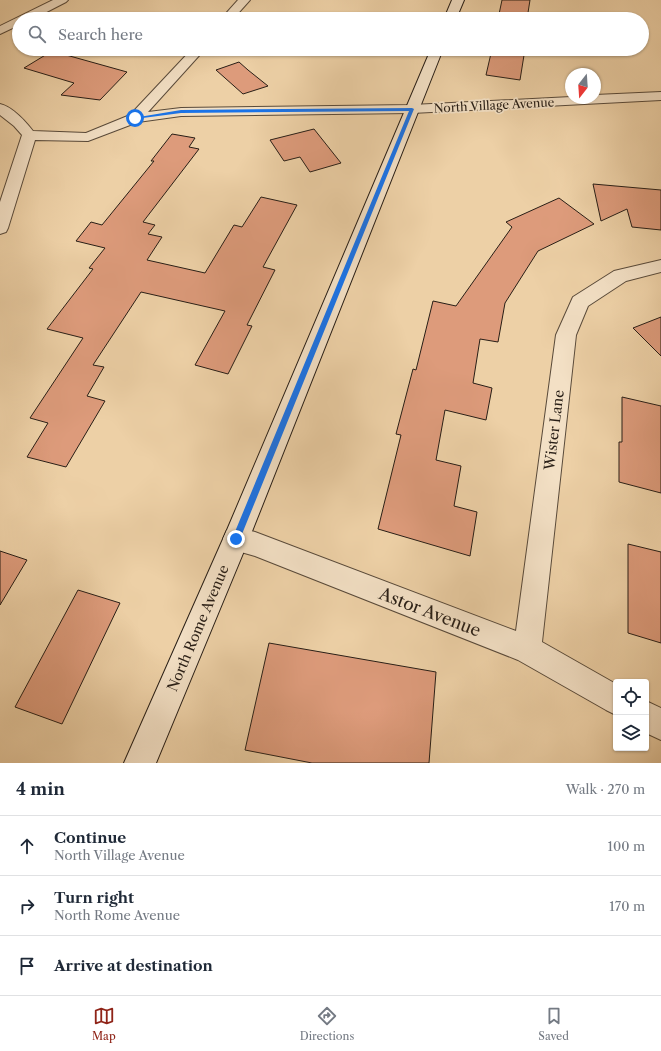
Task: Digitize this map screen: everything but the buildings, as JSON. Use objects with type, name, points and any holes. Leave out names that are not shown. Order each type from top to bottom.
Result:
[{"type":"street","points":[[38,12],[62,0]]},
{"type":"street","points":[[233,12],[244,0]]},
{"type":"street","points":[[453,12],[458,0]]},
{"type":"street","points":[[0,30],[12,24]]},
{"type":"street","points":[[29,135],[88,137],[135,118],[193,56]]},
{"type":"street","name":"North Rome Avenue","points":[[140,763],[236,539],[434,56]]},
{"type":"street","name":"North Village Avenue","points":[[135,118],[181,112],[412,109],[661,96]]},
{"type":"street","points":[[0,108],[20,123],[29,135]]},
{"type":"street","points":[[0,228],[29,135]]},
{"type":"street","name":"Wister Lane","points":[[527,649],[566,335],[580,302],[620,276],[661,266]]},
{"type":"street","name":"Astor Avenue","points":[[236,539],[255,544],[527,649],[613,698]]},
{"type":"street","points":[[649,718],[661,725]]},
{"type":"route","points":[[135,118],[181,112],[412,109],[236,539]]}]
